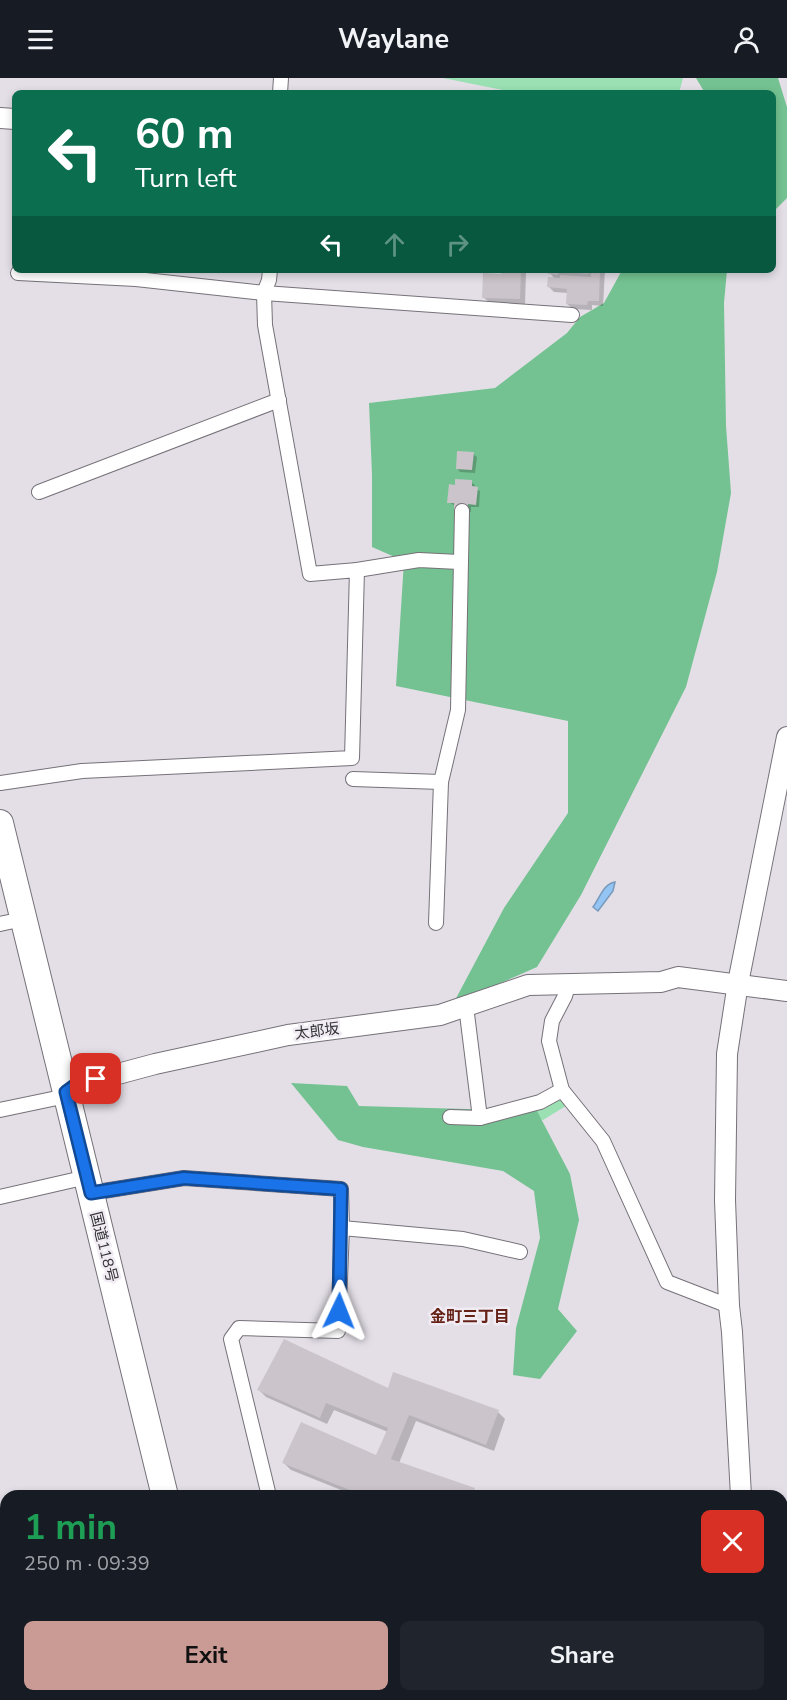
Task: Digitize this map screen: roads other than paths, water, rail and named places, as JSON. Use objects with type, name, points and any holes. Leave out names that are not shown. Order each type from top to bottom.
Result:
[{"type":"highway","name":"国道118号","points":[[0,823],[12,922],[66,1092],[164,1490]]},
{"type":"street","points":[[18,273],[136,279],[264,293],[572,315]]},
{"type":"street","points":[[270,273],[264,293],[266,325],[310,574],[357,570],[419,560],[459,562]]},
{"type":"street","points":[[39,492],[279,400]]},
{"type":"street","points":[[436,923],[441,782],[458,710],[459,562],[462,511]]},
{"type":"street","points":[[0,783],[82,771],[352,759],[357,570]]},
{"type":"street","points":[[741,1490],[725,1200],[727,1054],[738,984],[787,737]]},
{"type":"street","points":[[353,779],[441,782]]},
{"type":"street","name":"太郎坂","points":[[66,1092],[77,1084],[155,1064],[288,1035],[440,1015],[528,985],[661,982],[678,977],[787,991]]},
{"type":"street","points":[[569,983],[566,996],[552,1021],[549,1041],[562,1090],[603,1141],[667,1281],[729,1306]]},
{"type":"street","points":[[466,1006],[480,1118]]},
{"type":"street","points":[[450,1117],[480,1118],[540,1102],[562,1090]]},
{"type":"street","points":[[0,1110],[57,1098],[66,1092]]},
{"type":"street","points":[[0,1197],[89,1185],[184,1178],[341,1189],[342,1228],[338,1331],[240,1328],[231,1339],[268,1490]]},
{"type":"street","points":[[342,1228],[463,1239],[520,1252]]},
{"type":"water","points":[[615,882],[613,891],[598,911],[593,907],[607,885]]},
{"type":"district","name":"金町三丁目","points":[[470,1317]]}]
